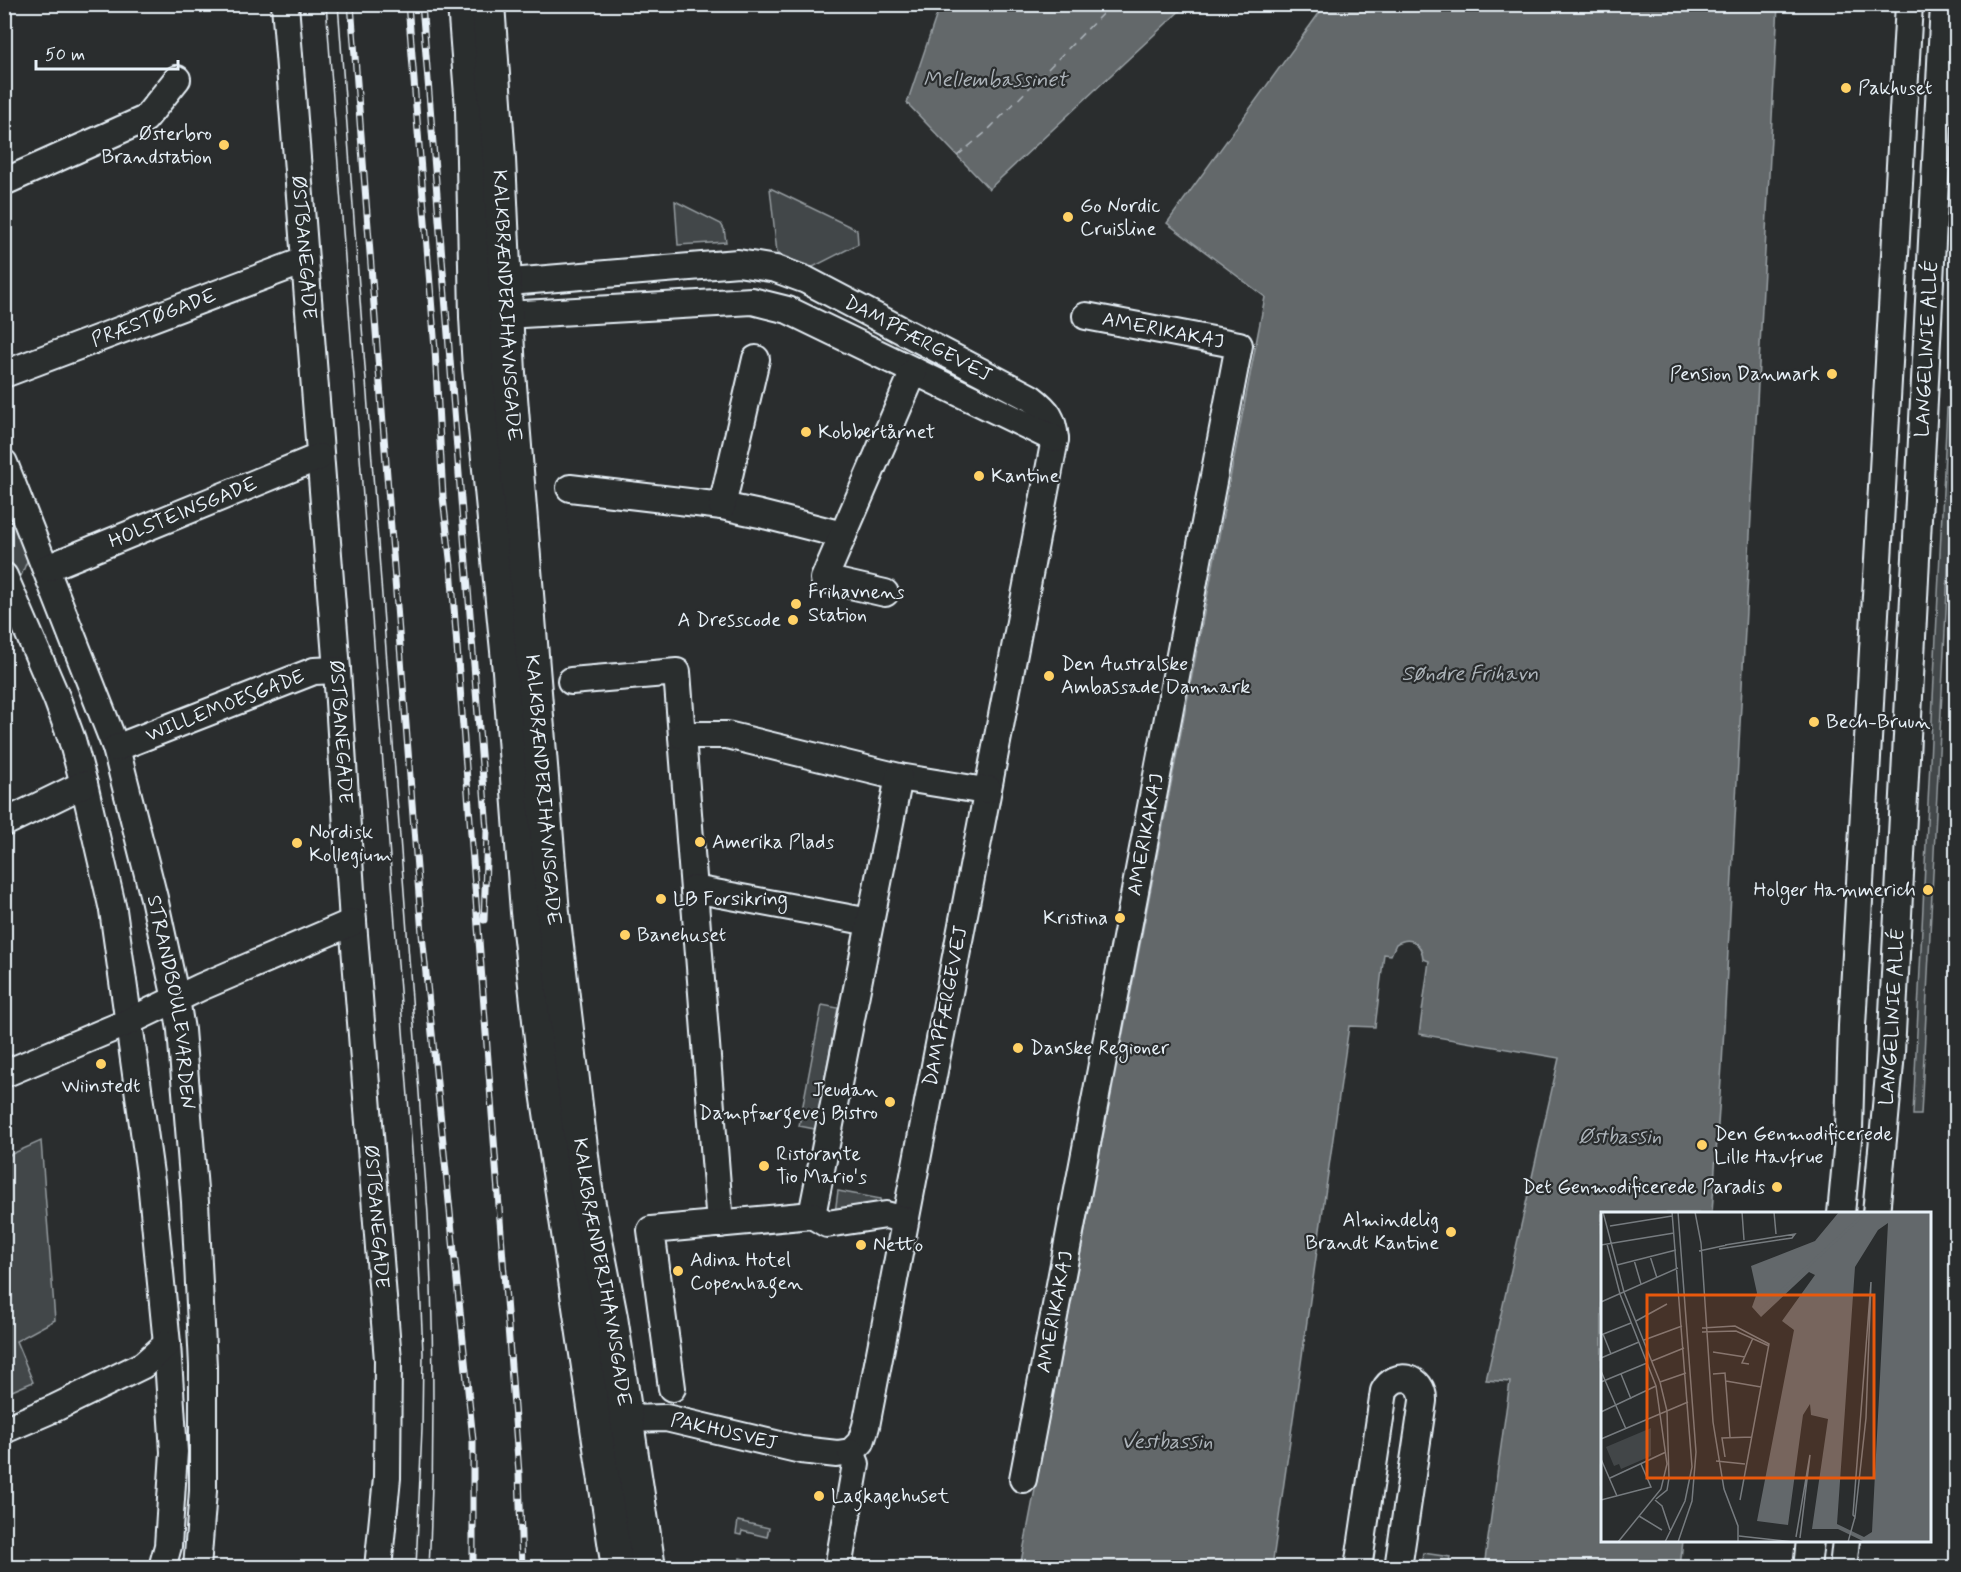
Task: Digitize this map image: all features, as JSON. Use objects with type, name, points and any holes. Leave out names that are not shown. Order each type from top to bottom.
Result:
[{"type":"main road","name":"KALKBRÆNDERIHAVNSGADE","points":[[464,4],[472,108],[476,317],[509,671],[531,946],[549,1103],[611,1421],[649,1568]]},
{"type":"main road","name":"KALKBRÆNDERIHAVNSGADE","points":[[488,4],[506,282],[509,373],[553,913],[586,1189],[611,1317],[611,1421],[618,1568]]},
{"type":"street","name":"ØSTBANEGADE","points":[[285,4],[337,670],[352,922],[388,1360],[387,1478],[378,1568]]},
{"type":"street","name":"LANGELINIE ALLÉ","points":[[1841,1212],[1850,1129],[1852,1026],[1910,4]]},
{"type":"street","name":"LANGELINIE ALLÉ","points":[[1876,1212],[1891,1053],[1944,4]]},
{"type":"street","points":[[4,182],[145,119],[177,79]]},
{"type":"street","name":"PRÆSTØGADE","points":[[4,374],[304,261]]},
{"type":"street","name":"DAMPFÆRGEVEJ","points":[[476,317],[620,308],[648,296],[742,279]]},
{"type":"street","name":"DAMPFÆRGEVEJ","points":[[742,279],[752,301],[788,310],[914,371],[1054,431]]},
{"type":"street","name":"DAMPFÆRGEVEJ","points":[[475,285],[506,282],[806,280],[1031,398],[1044,408],[1054,431],[866,1426],[861,1442],[851,1452]]},
{"type":"street","name":"AMERIKAKAJ","points":[[1023,1479],[1239,345],[1086,316]]},
{"type":"street","points":[[722,506],[756,359]]},
{"type":"street","points":[[885,593],[824,579],[914,371]]},
{"type":"street","name":"HOLSTEINSGADE","points":[[47,568],[319,457]]},
{"type":"street","name":"STRANDBOULEVARDEN","points":[[4,463],[116,748],[154,898],[176,999],[181,1030],[195,1202],[203,1366],[203,1491],[197,1568]]},
{"type":"street","points":[[570,488],[722,506],[843,535]]},
{"type":"street","points":[[1880,546],[1916,548]]},
{"type":"street","name":"STRANDBOULEVARDEN","points":[[5,580],[57,699],[84,784],[113,910],[151,1181],[168,1356],[174,1452],[168,1546],[162,1568]]},
{"type":"street","name":"WILLEMOESGADE","points":[[116,748],[314,671],[337,670]]},
{"type":"street","points":[[572,681],[677,672],[720,1224]]},
{"type":"street","points":[[682,735],[727,735],[899,777],[979,790],[988,789]]},
{"type":"street","points":[[812,1215],[899,777]]},
{"type":"street","points":[[4,823],[84,784]]},
{"type":"street","points":[[694,889],[870,922]]},
{"type":"street","name":"LANGELINIE ALLÉ","points":[[1860,901],[1898,903]]},
{"type":"street","points":[[4,1074],[128,1022],[352,922]]},
{"type":"street","name":"LANGELINIE ALLÉ","points":[[1850,1129],[1884,1131]]},
{"type":"street","points":[[672,1388],[651,1230],[812,1215],[827,1224],[886,1215],[905,1220]]},
{"type":"street","points":[[4,1430],[143,1365],[168,1356]]},
{"type":"street","points":[[1359,1568],[1384,1390],[1395,1378],[1406,1377],[1416,1382],[1423,1395],[1398,1568]]},
{"type":"street","name":"PAKHUSVEJ","points":[[611,1421],[666,1418],[801,1450],[837,1454],[851,1452]]},
{"type":"street","points":[[838,1568],[856,1464],[851,1452]]},
{"type":"street","points":[[1807,1568],[1810,1542]]},
{"type":"street","points":[[1844,1568],[1846,1542]]},
{"type":"shaded area","points":[[770,188],[857,230],[858,244],[811,268],[777,253]]},
{"type":"shaded area","points":[[675,201],[721,224],[726,242],[678,245]]},
{"type":"shaded area","points":[[1956,239],[1956,354],[1951,354]]},
{"type":"shaded area","points":[[1947,408],[1956,409],[1921,1115],[1913,1115]]},
{"type":"shaded area","points":[[4,481],[32,549],[21,576],[13,579],[5,558]]},
{"type":"shaded area","points":[[822,1005],[838,1008],[815,1129],[799,1126]]},
{"type":"shaded area","points":[[41,1141],[55,1320],[16,1341],[33,1382],[5,1394],[5,1157]]},
{"type":"shaded area","points":[[838,1191],[880,1199],[881,1206],[835,1213]]},
{"type":"shaded area","points":[[738,1521],[769,1528],[767,1537],[742,1531],[741,1535],[736,1534]]},
{"type":"shaded area","points":[[1423,1553],[1450,1557],[1448,1567],[1421,1567]]},
{"type":"shaded area","points":[[740,1558],[761,1563],[760,1567],[739,1565]]},
{"type":"water","name":"Mellembassinet","points":[[940,4],[1186,5],[989,189],[907,103]]},
{"type":"water","name":"Søndre Frihavn","points":[[1325,5],[1778,5],[1722,1065],[1712,1212],[1601,1212],[1601,1542],[1683,1542],[1680,1567],[1484,1567],[1510,1382],[1486,1380],[1559,1058],[1419,1034],[1429,961],[1423,959],[1415,942],[1406,940],[1396,944],[1391,955],[1384,954],[1375,1027],[1349,1026],[1272,1567],[1020,1567],[1265,297],[1167,223]]},
{"type":"ferry route","points":[[957,156],[986,132],[1112,4]]},
{"type":"tram line","points":[[326,4],[417,1217],[423,1353],[416,1568]]},
{"type":"tram line","points":[[338,4],[428,1214],[433,1391],[429,1568]]},
{"type":"railway","points":[[351,4],[422,934],[473,1440],[473,1568]]},
{"type":"railway","points":[[408,4],[435,349],[443,497],[451,567],[519,1473],[522,1568]]},
{"type":"railway","points":[[422,4],[487,830],[484,920]]},
{"type":"place","name":"Pakhuset","points":[[1846,88]]},
{"type":"place","name":"Østerbro Brandstation","points":[[224,145]]},
{"type":"place","name":"Go Nordic Cruisline","points":[[1068,217]]},
{"type":"place","name":"Pension Danmark","points":[[1832,374]]},
{"type":"place","name":"Kobbertårnet","points":[[806,432]]},
{"type":"place","name":"Kantine","points":[[979,476]]},
{"type":"place","name":"Frihavnens Station","points":[[796,604]]},
{"type":"place","name":"A Dresscode","points":[[793,620]]},
{"type":"place","name":"Den Australske Ambassade Danmark","points":[[1049,676]]},
{"type":"place","name":"Bech-Bruun","points":[[1814,722]]},
{"type":"place","name":"Amerika Plads","points":[[700,842]]},
{"type":"place","name":"Nordisk Kollegium","points":[[297,843]]},
{"type":"place","name":"Holger Hammerich","points":[[1928,890]]},
{"type":"place","name":"LB Forsikring","points":[[661,899]]},
{"type":"place","name":"Kristina","points":[[1120,918]]},
{"type":"place","name":"Banehuset","points":[[625,935]]},
{"type":"place","name":"Danske Regioner","points":[[1018,1048]]},
{"type":"place","name":"Wiinstedt","points":[[101,1064]]},
{"type":"place","name":"Jeudan Dampfærgevej Bistro","points":[[890,1102]]},
{"type":"place","name":"Den Genmodificerede Lille Havfrue","points":[[1702,1145]]},
{"type":"place","name":"Ristorante Tio Mario's","points":[[764,1166]]},
{"type":"place","name":"Det Genmodificerede Paradis","points":[[1777,1187]]},
{"type":"place","name":"Almindelig Brandt Kantine","points":[[1451,1232]]},
{"type":"place","name":"Netto","points":[[861,1245]]},
{"type":"place","name":"Adina Hotel Copenhagen","points":[[678,1271]]},
{"type":"place","name":"Lagkagehuset","points":[[819,1496]]},
{"type":"water label","name":"Østbassin","points":[[1620,1137]]},
{"type":"water label","name":"Vestbassin","points":[[1167,1442]]}]
